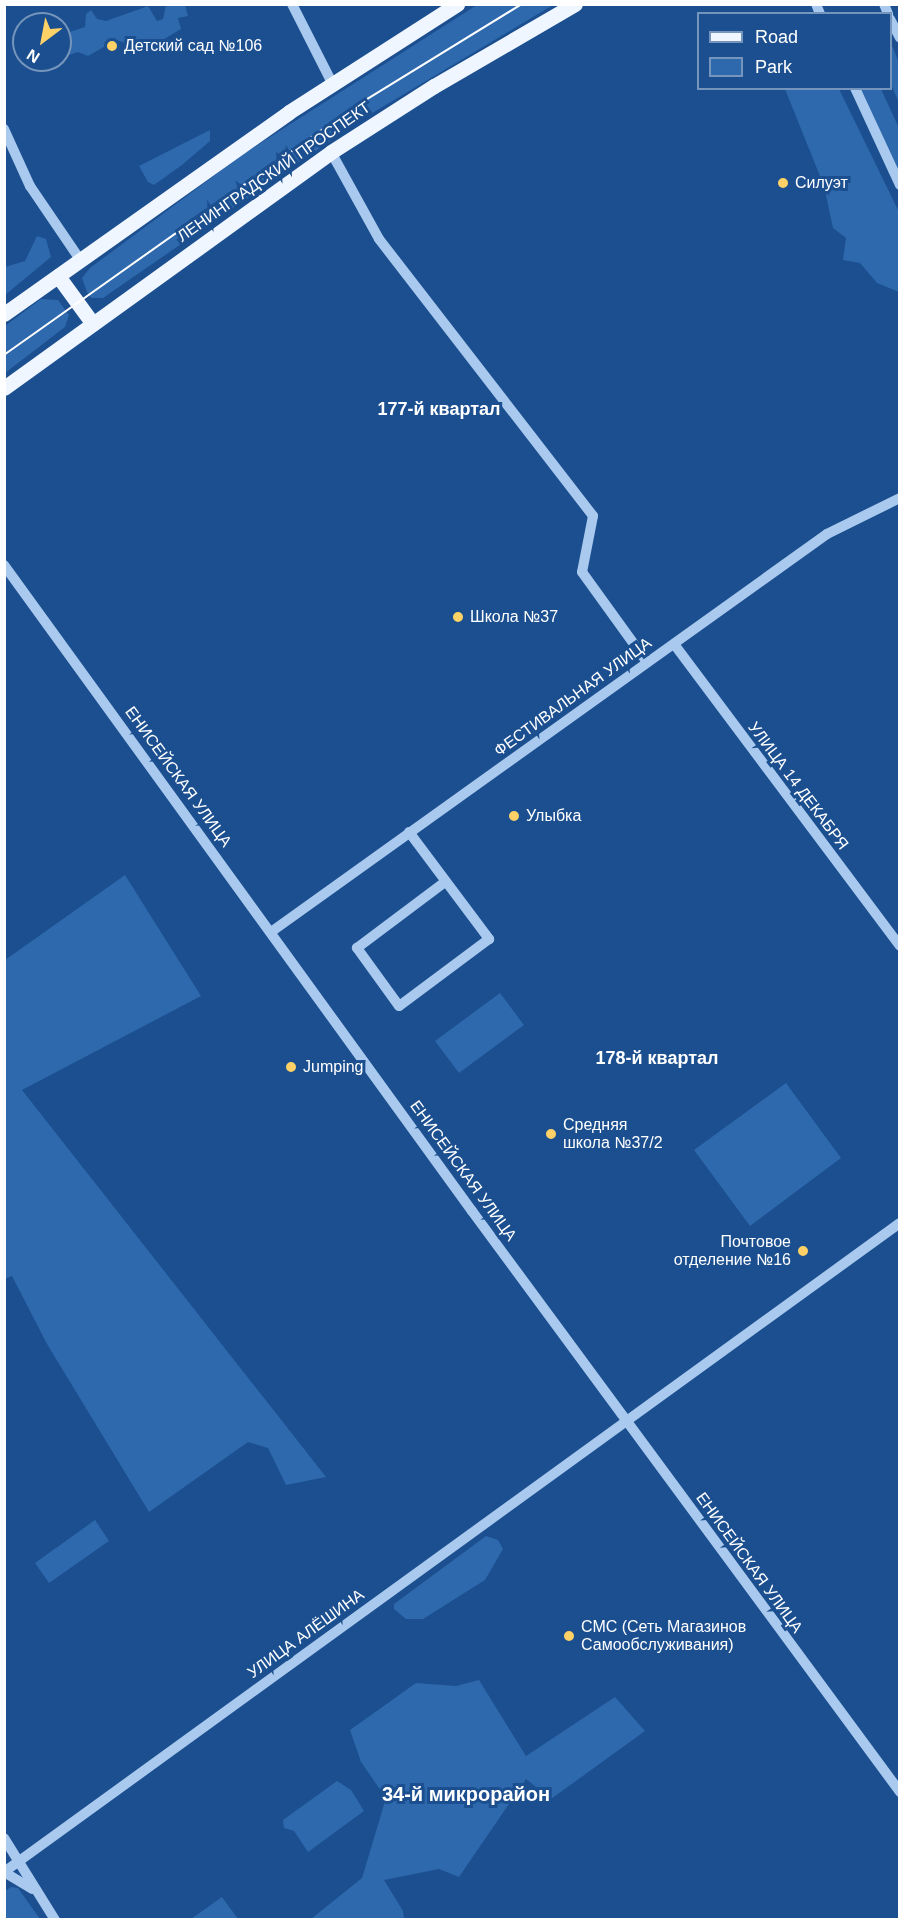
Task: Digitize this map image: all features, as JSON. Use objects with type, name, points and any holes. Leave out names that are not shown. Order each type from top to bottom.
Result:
[{"type":"main road","points":[[4,314],[332,83],[457,4]]},
{"type":"main road","name":"ЛЕНИНГРАДСКИЙ ПРОСПЕКТ","points":[[4,388],[331,152],[434,86],[575,4]]},
{"type":"main road","points":[[58,276],[93,324]]},
{"type":"street","points":[[292,4],[332,83]]},
{"type":"street","points":[[892,21],[900,38]]},
{"type":"street","points":[[856,90],[900,185]]},
{"type":"street","points":[[4,129],[30,186],[81,261]]},
{"type":"street","points":[[331,152],[379,239],[593,516],[582,572],[647,662]]},
{"type":"street","name":"ФЕСТИВАЛЬНАЯ УЛИЦА","points":[[271,932],[827,534],[900,498]]},
{"type":"street","name":"ЕНИСЕЙСКАЯ УЛИЦА","points":[[4,564],[625,1420],[900,1792]]},
{"type":"street","name":"УЛИЦА 14 ДЕКАБРЯ","points":[[674,644],[900,945]]},
{"type":"street","points":[[410,832],[489,939],[399,1006],[357,948],[445,882]]},
{"type":"street","name":"УЛИЦА АЛЁШИНА","points":[[4,1872],[900,1223]]},
{"type":"street","points":[[4,1838],[21,1861],[35,1891],[56,1920]]},
{"type":"street","points":[[4,1872],[35,1891]]},
{"type":"green space","points":[[166,5],[185,5],[188,16],[178,18],[181,29],[141,53],[138,47],[116,40],[88,56],[78,52],[72,54],[72,31],[85,27],[86,14],[91,10],[97,19],[106,21],[148,6],[157,21],[163,19]]},
{"type":"green space","points":[[477,5],[553,5],[359,121],[103,298],[91,298],[82,278],[90,268],[242,155]]},
{"type":"green space","points":[[892,46],[899,63],[899,103],[892,86]]},
{"type":"green space","points":[[785,90],[839,90],[899,212],[899,292],[877,283],[860,263],[843,260],[846,238],[833,228],[824,186]]},
{"type":"green space","points":[[860,90],[881,90],[899,128],[899,176]]},
{"type":"green space","points":[[210,130],[210,141],[182,165],[154,185],[148,182],[139,166]]},
{"type":"green space","points":[[37,236],[46,239],[51,257],[5,295],[5,267],[25,261]]},
{"type":"green space","points":[[41,299],[58,300],[69,315],[65,327],[5,373],[5,326]]},
{"type":"green space","points":[[125,875],[201,996],[22,1090],[326,1477],[286,1485],[268,1448],[248,1442],[149,1512],[47,1344],[12,1276],[4,1279],[5,960]]},
{"type":"green space","points":[[500,993],[524,1025],[459,1073],[435,1041]]},
{"type":"green space","points":[[786,1083],[841,1158],[750,1226],[694,1150]]},
{"type":"green space","points":[[95,1520],[109,1541],[49,1583],[35,1563]]},
{"type":"green space","points":[[486,1536],[498,1540],[503,1549],[485,1580],[423,1619],[406,1619],[394,1609],[394,1604]]},
{"type":"green space","points":[[479,1680],[526,1756],[615,1697],[645,1731],[551,1799],[526,1779],[459,1877],[439,1869],[384,1880],[403,1911],[404,1919],[311,1919],[362,1878],[386,1798],[361,1762],[350,1730],[416,1683],[456,1686]]},
{"type":"green space","points":[[337,1781],[351,1790],[364,1811],[308,1852],[294,1831],[284,1828],[283,1820]]},
{"type":"green space","points":[[11,1887],[18,1888],[40,1919],[5,1919],[5,1891]]},
{"type":"green space","points":[[222,1897],[238,1919],[191,1919]]},
{"type":"tram line","points":[[4,355],[348,111],[522,4]]},
{"type":"place","name":"Детский сад №106","points":[[112,46]]},
{"type":"place","name":"Силуэт","points":[[783,183]]},
{"type":"place","name":"Школа №37","points":[[458,617]]},
{"type":"place","name":"Улыбка","points":[[514,816]]},
{"type":"place","name":"Jumping","points":[[291,1067]]},
{"type":"place","name":"Средняя школа №37/2","points":[[551,1134]]},
{"type":"place","name":"Почтовое отделение №16","points":[[803,1251]]},
{"type":"place","name":"СМС (Сеть Магазинов Самообслуживания)","points":[[569,1636]]},
{"type":"district","name":"177-й квартал","points":[[439,409]]},
{"type":"district","name":"178-й квартал","points":[[657,1058]]},
{"type":"district","name":"34-й микрорайон","points":[[466,1794]]}]
